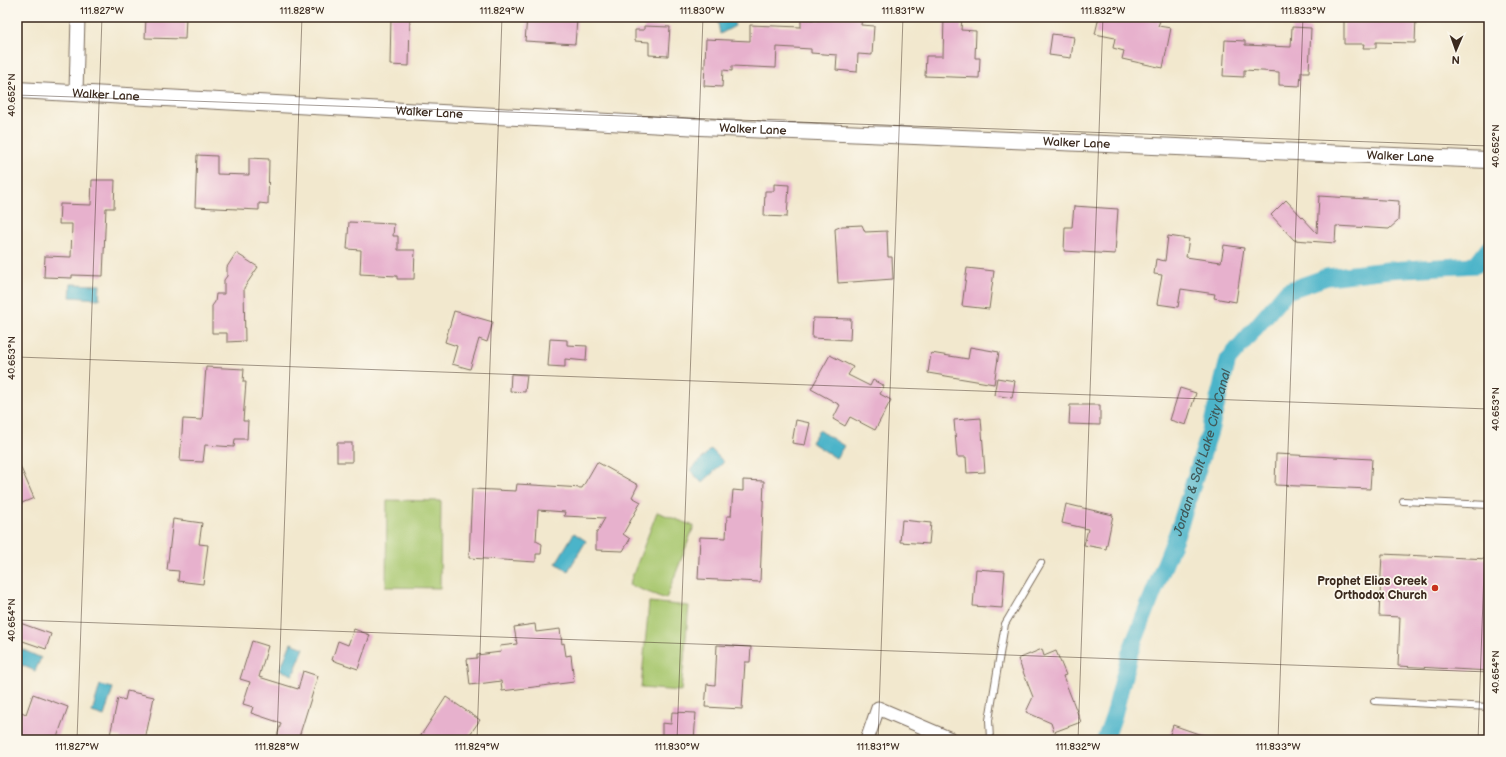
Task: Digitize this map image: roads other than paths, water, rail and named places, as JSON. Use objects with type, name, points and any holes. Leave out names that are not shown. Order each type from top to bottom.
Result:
[{"type":"street","points":[[76,92],[78,17]]},
{"type":"street","name":"Walker Lane","points":[[17,90],[708,127],[1489,160]]},
{"type":"street","points":[[867,740],[878,708],[953,740]]},
{"type":"lane","points":[[1403,501],[1489,505]]},
{"type":"lane","points":[[990,740],[989,720],[1005,624],[1041,563]]},
{"type":"lane","points":[[1374,701],[1489,707]]},
{"type":"water","points":[[717,17],[732,17],[735,26],[720,34]]},
{"type":"water","points":[[71,284],[100,285],[99,299],[70,297]]},
{"type":"water","points":[[819,430],[844,446],[836,458],[811,442]]},
{"type":"water","points":[[711,449],[724,462],[702,483],[690,470]]},
{"type":"water","points":[[574,533],[586,541],[568,571],[556,563]]},
{"type":"water","points":[[291,643],[304,648],[293,675],[280,670]]},
{"type":"water","points":[[17,647],[41,658],[35,671],[17,663]]},
{"type":"water","points":[[100,685],[113,688],[104,716],[92,712]]},
{"type":"waterway","name":"Jordan & Salt Lake City Canal","points":[[1105,740],[1114,715],[1130,652],[1179,528],[1210,431],[1228,360],[1287,291],[1327,277],[1388,270],[1476,265],[1489,248]]},
{"type":"place","name":"Prophet Elias Greek Orthodox Church","points":[[1435,588]]}]
